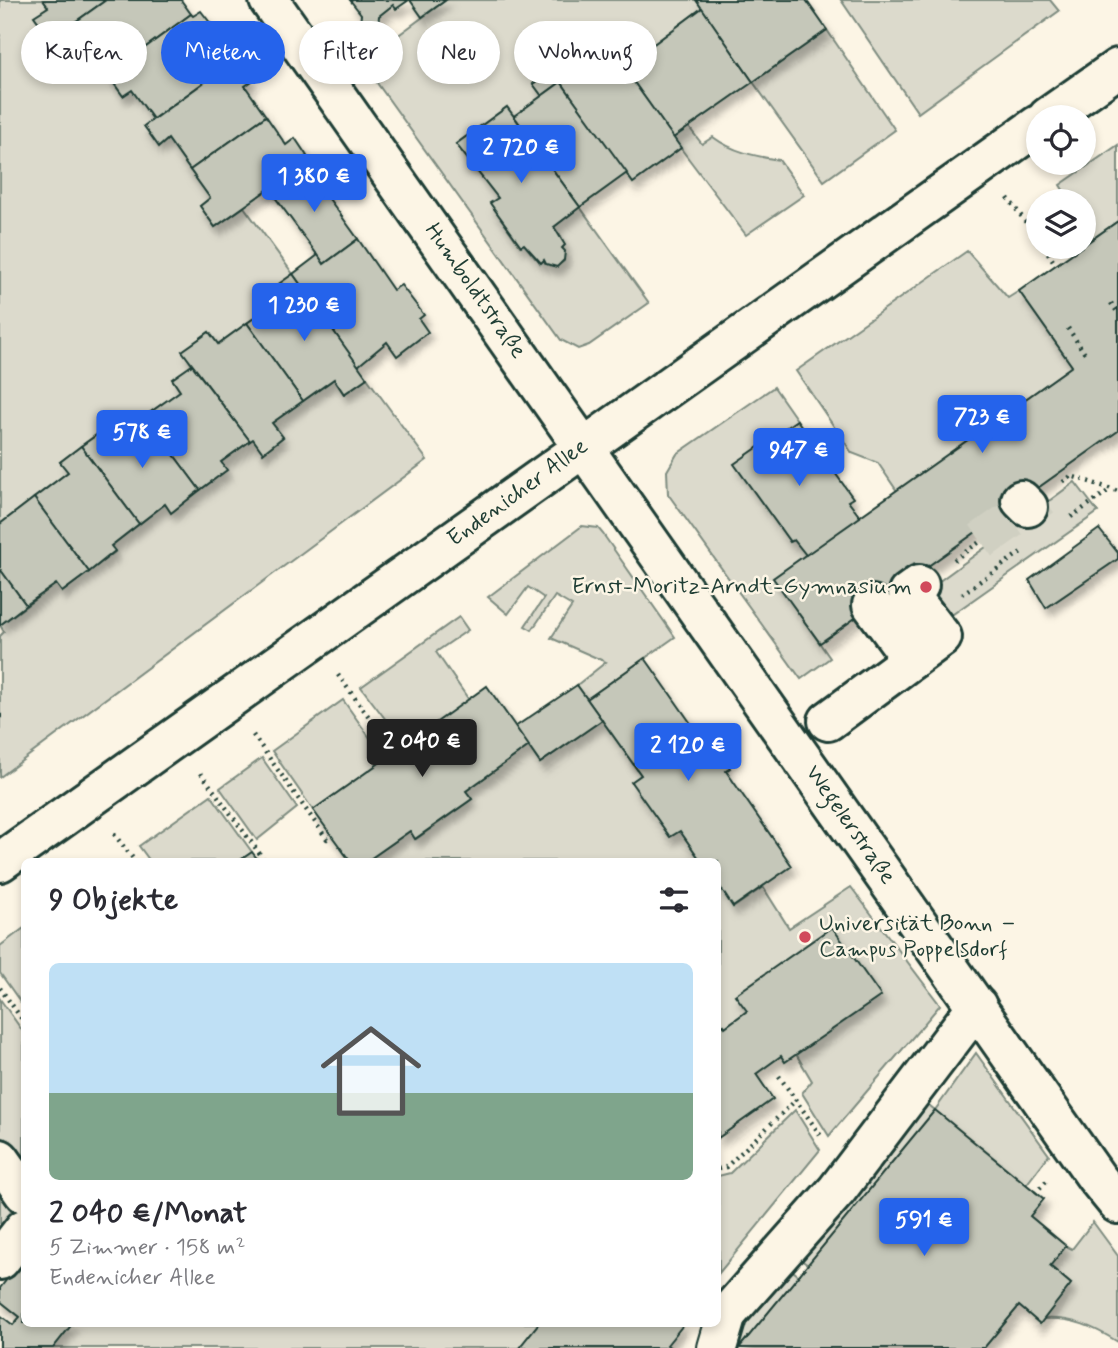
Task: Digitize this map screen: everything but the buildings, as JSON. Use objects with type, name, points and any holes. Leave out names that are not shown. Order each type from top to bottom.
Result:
[{"type":"street","name":"Humboldtstraße","points":[[269,0],[584,446]]},
{"type":"street","points":[[1065,105],[1118,68]]},
{"type":"street","name":"Endenicher Allee","points":[[0,862],[1026,133]]},
{"type":"street","name":"Wegelerstraße","points":[[584,446],[1118,1205]]},
{"type":"street","points":[[828,721],[942,637],[923,602]]},
{"type":"street","points":[[872,606],[912,659]]},
{"type":"street","points":[[717,1348],[727,1314],[836,1191],[977,1006]]},
{"type":"street","points":[[0,1159],[21,1189]]},
{"type":"street","points":[[0,1260],[21,1233]]},
{"type":"path","points":[[1006,195],[1026,222]]},
{"type":"path","points":[[1052,259],[1056,265]]},
{"type":"path","points":[[1111,303],[1118,313]]},
{"type":"path","points":[[1068,328],[1087,358]]},
{"type":"path","points":[[1071,476],[1118,492]]},
{"type":"path","points":[[1068,520],[1111,489]]},
{"type":"path","points":[[923,602],[1024,550]]},
{"type":"path","points":[[312,640],[392,748]]},
{"type":"path","points":[[228,700],[327,839],[332,836]]},
{"type":"path","points":[[176,738],[263,858]]},
{"type":"path","points":[[0,988],[21,1018]]},
{"type":"path","points":[[779,1076],[829,1148],[856,1166]]},
{"type":"path","points":[[721,1168],[726,1167],[796,1100]]},
{"type":"path","points":[[1035,1193],[1043,1184]]},
{"type":"shaded area","points":[[0,0],[43,0],[48,7],[35,16],[38,21],[21,21],[21,84],[114,84],[123,96],[132,90],[153,119],[144,126],[160,146],[168,139],[210,198],[200,206],[215,227],[244,207],[293,274],[278,301],[218,344],[209,332],[183,351],[192,365],[172,379],[180,391],[109,443],[100,432],[60,462],[68,472],[0,524]]},
{"type":"shaded area","points":[[446,0],[696,0],[702,8],[657,42],[657,21],[514,21],[514,84],[534,84],[542,96],[514,116],[507,107],[456,144],[498,198],[491,204],[520,246],[524,244],[540,263],[544,260],[546,264],[556,267],[564,261],[562,238],[554,227],[580,207],[649,303],[589,345],[578,349],[561,340],[378,84],[403,84],[403,32],[417,21],[417,84],[500,84],[500,21],[418,21]]},
{"type":"shaded area","points":[[841,0],[1050,0],[1059,11],[918,113]]},
{"type":"shaded area","points":[[827,30],[895,130],[824,181],[753,82]]},
{"type":"shaded area","points":[[688,126],[702,144],[713,137],[736,150],[779,160],[804,195],[746,235],[673,138]]},
{"type":"shaded area","points":[[1118,145],[1118,221],[1096,237],[1096,189],[1062,189],[1060,185],[1074,175],[1096,175],[1096,160]]},
{"type":"shaded area","points":[[967,251],[1008,298],[1019,291],[1072,366],[897,491],[878,463],[852,453],[796,371]]},
{"type":"shaded area","points":[[367,378],[427,460],[0,777],[0,636],[4,632],[0,625],[56,584],[62,592],[115,552],[111,546],[165,504],[172,512],[226,470],[221,462],[253,439],[263,452],[283,437],[272,423],[334,379],[344,394]]},
{"type":"shaded area","points":[[774,387],[797,420],[735,464],[790,542],[794,540],[806,555],[774,578],[830,658],[801,679],[668,494],[667,471],[677,454]]},
{"type":"shaded area","points":[[1075,482],[1098,512],[943,621],[923,593]]},
{"type":"shaded area","points":[[582,526],[598,528],[675,637],[587,699],[577,685],[606,662],[551,638],[572,606],[555,596],[532,630],[525,626],[544,598],[528,587],[508,614],[488,597]]},
{"type":"shaded area","points":[[459,617],[468,630],[436,652],[469,700],[405,745],[361,687]]},
{"type":"shaded area","points":[[343,700],[385,759],[313,810],[272,751]]},
{"type":"shaded area","points":[[602,720],[641,775],[632,782],[670,837],[680,831],[699,858],[371,858],[410,831],[416,839],[472,799],[466,791],[529,746],[540,763]]},
{"type":"shaded area","points":[[262,758],[297,808],[257,840],[220,788]]},
{"type":"shaded area","points":[[211,795],[252,852],[243,858],[148,858],[139,846]]},
{"type":"shaded area","points":[[763,887],[789,928],[851,887],[940,1005],[829,1136],[802,1093],[812,1081],[796,1054],[747,1011],[725,1027],[721,1027],[721,888],[734,907]]},
{"type":"shaded area","points":[[21,930],[21,1003],[0,973],[0,946]]},
{"type":"shaded area","points":[[0,999],[21,1029],[21,1165],[0,1136]]},
{"type":"shaded area","points":[[976,1053],[1049,1155],[1026,1185],[808,1265],[797,1257],[925,1102],[935,1110]]},
{"type":"shaded area","points":[[795,1110],[820,1150],[721,1271],[721,1175],[730,1173]]},
{"type":"shaded area","points":[[0,1178],[12,1207],[3,1226],[0,1223]]},
{"type":"shaded area","points":[[1093,1222],[1118,1256],[1118,1342],[1082,1324],[1043,1319],[1071,1284],[1050,1266],[1066,1246],[1072,1249]]},
{"type":"shaded area","points":[[788,1267],[799,1276],[739,1348],[736,1348],[739,1329]]},
{"type":"shaded area","points":[[70,1327],[536,1327],[519,1348],[53,1348]]},
{"type":"tunnel","points":[[981,541],[1043,497]]},
{"type":"place","name":"Ernst-Moritz-Arndt-Gymnasium","points":[[926,587]]},
{"type":"place","name":"Universität Bonn – Campus Poppelsdorf","points":[[805,937]]}]
